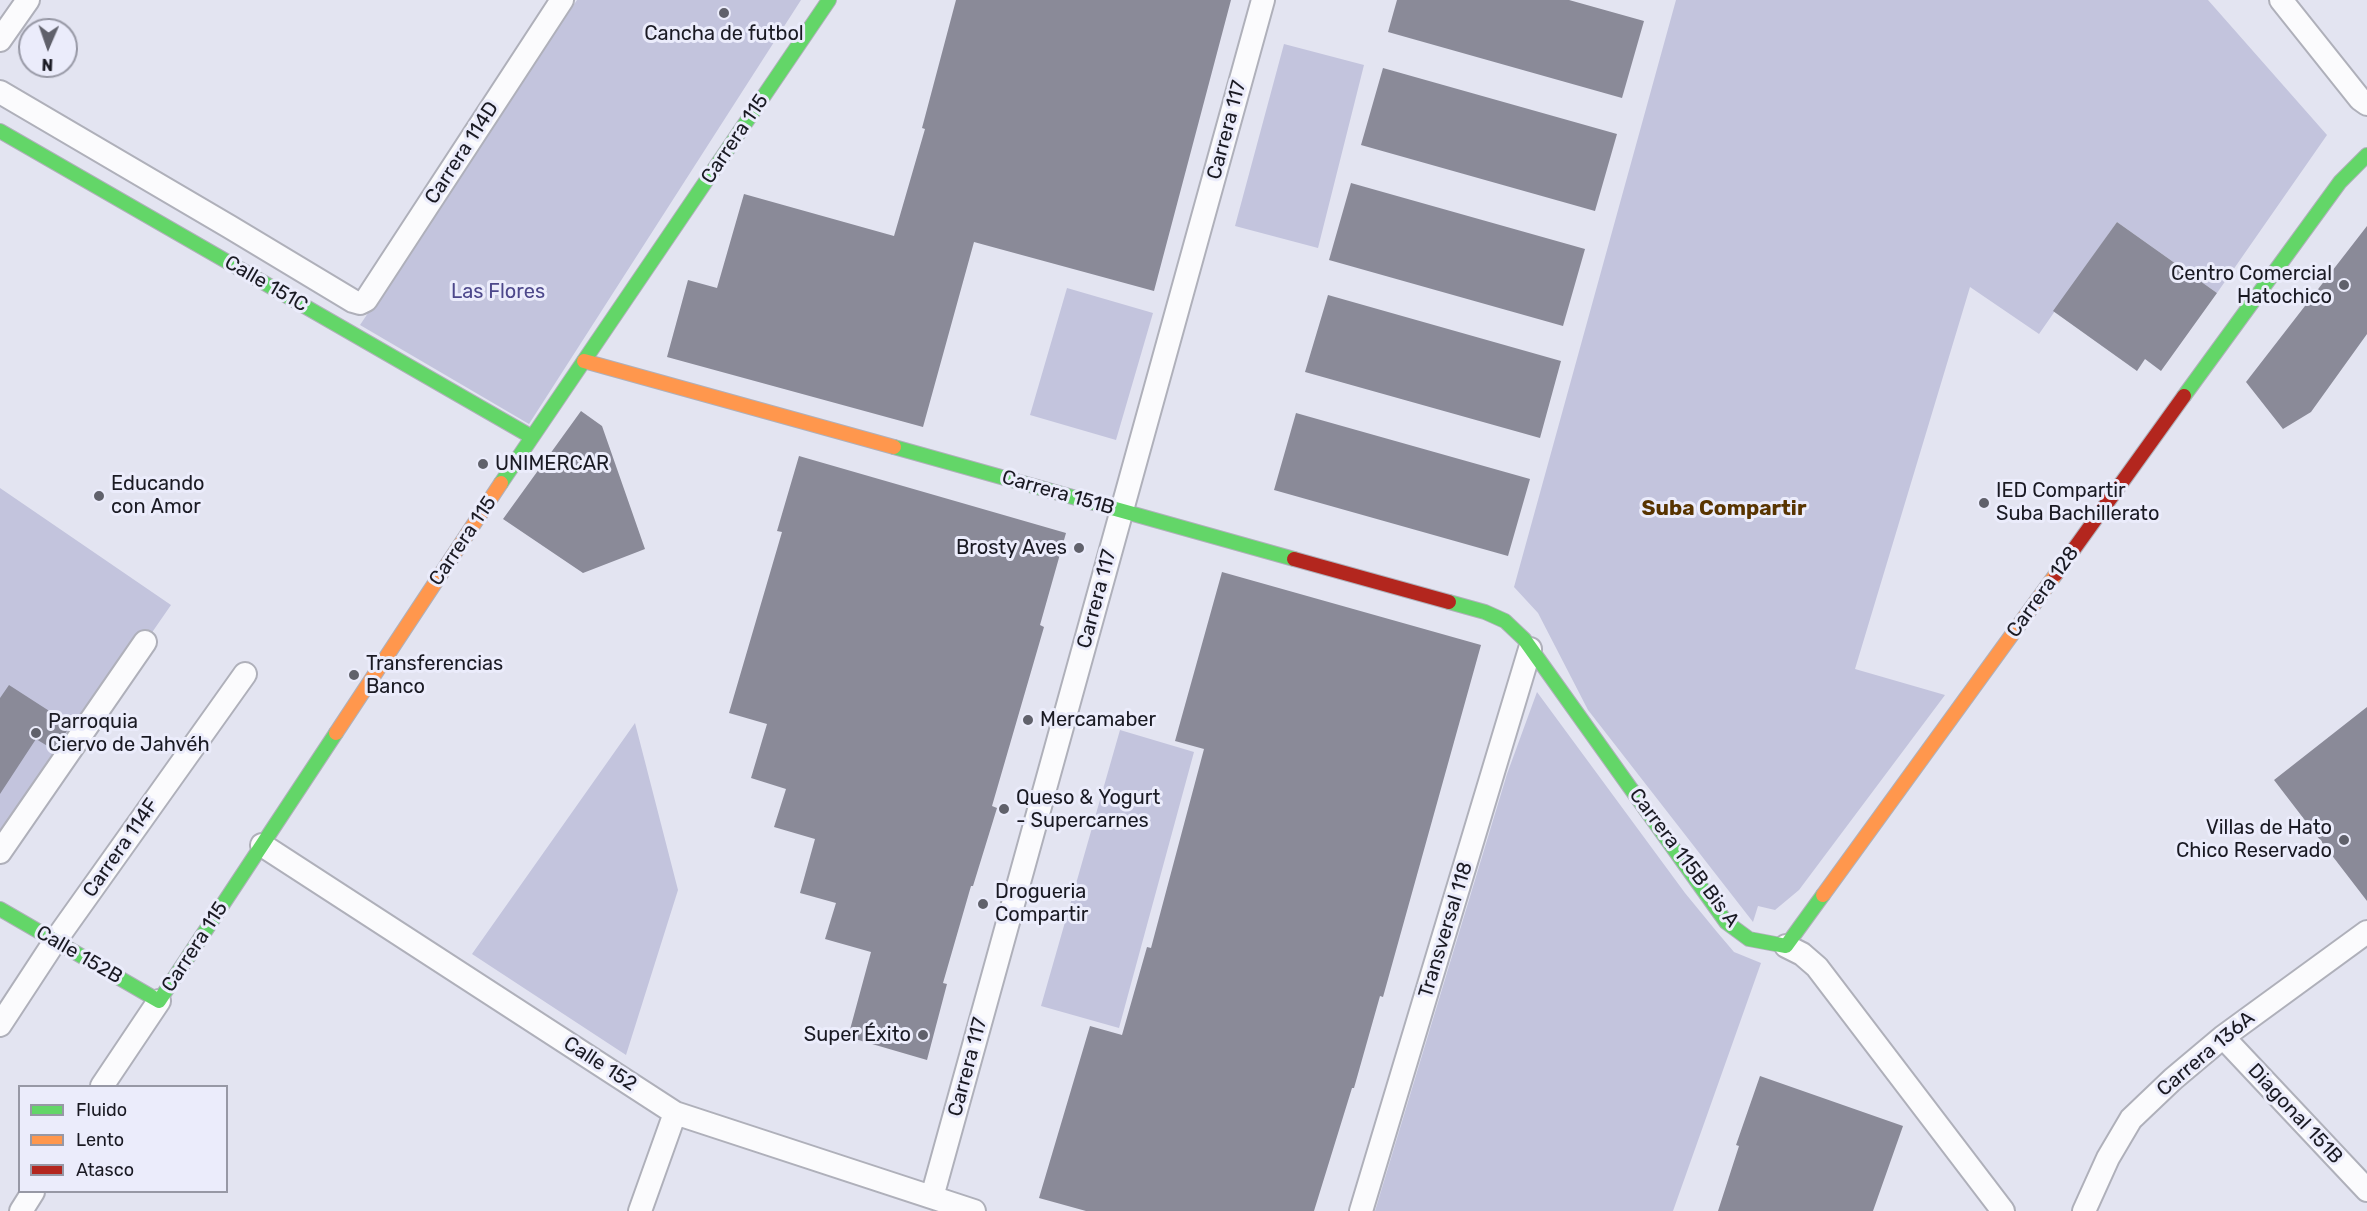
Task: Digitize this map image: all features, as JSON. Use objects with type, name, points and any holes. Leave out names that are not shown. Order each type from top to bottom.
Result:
[{"type":"street","points":[[0,40],[28,0]]},
{"type":"street","name":"Carrera 114D","points":[[360,303],[366,300],[562,0]]},
{"type":"street","name":"Carrera 115","points":[[103,1085],[532,437],[829,0]]},
{"type":"street","name":"Carrera 117","points":[[932,1197],[1263,0]]},
{"type":"street","points":[[2281,0],[2365,107]]},
{"type":"street","name":"Calle 151C","points":[[0,92],[353,301],[360,303]]},
{"type":"street","name":"Calle 151C","points":[[0,131],[532,437]]},
{"type":"street","name":"Carrera 128","points":[[1786,946],[2340,182],[2367,155]]},
{"type":"street","name":"Carrera 151B","points":[[584,361],[1485,612],[1505,621],[1527,644]]},
{"type":"street","points":[[0,852],[145,642]]},
{"type":"street","name":"Carrera 115B Bis A","points":[[1527,644],[1726,922],[1749,939],[1786,946],[1802,954],[1817,967],[2003,1211]]},
{"type":"street","name":"Transversal 118","points":[[1361,1211],[1527,644]]},
{"type":"street","name":"Carrera 114F","points":[[0,1025],[55,941],[245,674]]},
{"type":"street","name":"Calle 152","points":[[262,845],[675,1113],[974,1211]]},
{"type":"street","name":"Calle 152B","points":[[0,909],[159,1001]]},
{"type":"street","name":"Carrera 136A","points":[[2084,1211],[2108,1158],[2131,1119],[2173,1079],[2223,1037],[2367,932]]},
{"type":"street","name":"Diagonal 151B","points":[[2223,1037],[2367,1190]]},
{"type":"street","points":[[640,1211],[675,1113]]},
{"type":"street","points":[[21,1211],[32,1193]]},
{"type":"green space","name":"Las Flores","points":[[577,0],[801,0],[529,424],[360,325]]},
{"type":"green space","points":[[1676,0],[2208,0],[2327,135],[2217,293],[2117,222],[2039,334],[1970,287],[1855,669],[1945,695],[1799,890],[1775,910],[1758,906],[1753,922],[1588,710],[1538,613],[1514,587]]},
{"type":"green space","points":[[1284,44],[1364,65],[1318,248],[1235,226]]},
{"type":"green space","points":[[1067,288],[1153,313],[1116,440],[1030,415]]},
{"type":"green space","points":[[0,488],[171,605],[0,852]]},
{"type":"green space","points":[[1537,692],[1685,893],[1717,932],[1734,952],[1761,963],[1673,1211],[1375,1211],[1507,774]]},
{"type":"green space","points":[[635,723],[678,890],[626,1055],[472,954]]},
{"type":"green space","points":[[1120,730],[1194,752],[1119,1028],[1041,1006]]},
{"type":"building","points":[[956,0],[1231,0],[1154,291],[974,242],[923,427],[667,357],[688,280],[717,288],[744,194],[894,236],[925,129],[922,128]]},
{"type":"building","points":[[1397,0],[1569,0],[1644,21],[1622,98],[1388,32]]},
{"type":"building","points":[[1383,68],[1617,134],[1595,211],[1361,145]]},
{"type":"building","points":[[1351,183],[1585,249],[1563,326],[1329,260]]},
{"type":"building","points":[[2117,222],[2217,293],[2161,371],[2145,359],[2137,371],[2053,311]]},
{"type":"building","name":"Centro Comercial Hatochico","points":[[2367,226],[2367,334],[2311,412],[2283,429],[2246,382]]},
{"type":"building","points":[[1328,295],[1561,361],[1540,438],[1305,372]]},
{"type":"building","points":[[581,411],[602,426],[645,549],[583,573],[503,519]]},
{"type":"building","points":[[1296,413],[1530,479],[1508,556],[1274,490]]},
{"type":"building","points":[[799,456],[1066,533],[1040,625],[1044,627],[992,806],[997,808],[973,886],[971,886],[943,983],[947,984],[927,1060],[848,1037],[871,952],[825,939],[836,903],[800,893],[815,839],[774,827],[786,789],[751,778],[767,724],[729,713],[782,532],[777,531]]},
{"type":"building","points":[[1222,572],[1481,645],[1383,997],[1380,996],[1354,1088],[1352,1088],[1314,1211],[1086,1211],[1039,1198],[1090,1026],[1122,1035],[1147,947],[1151,948],[1204,749],[1175,741]]},
{"type":"building","name":"Parroquia Ciervo de Jahvéh","points":[[9,685],[71,725],[54,750],[36,739],[0,794],[0,698]]},
{"type":"building","name":"Villas de Hato Chico Reservado","points":[[2367,707],[2367,901],[2274,780]]},
{"type":"building","points":[[1760,1076],[1903,1126],[1873,1211],[1718,1211],[1739,1146],[1736,1145]]},
{"type":"traffic: fast","points":[[501,483],[829,0]]},
{"type":"traffic: fast","points":[[0,131],[532,437]]},
{"type":"traffic: fast","points":[[2184,396],[2340,182],[2367,155]]},
{"type":"traffic: fast","points":[[894,447],[1294,559]]},
{"type":"traffic: fast","points":[[1449,602],[1485,612],[1505,621],[1524,639],[1726,922],[1749,939],[1786,946],[1823,895]]},
{"type":"traffic: fast","points":[[0,909],[159,1001],[336,733]]},
{"type":"traffic: slow","points":[[584,361],[894,447]]},
{"type":"traffic: slow","points":[[336,733],[501,483]]},
{"type":"traffic: slow","points":[[1823,895],[2056,574]]},
{"type":"traffic: jam","points":[[2056,574],[2184,396]]},
{"type":"traffic: jam","points":[[1294,559],[1449,602]]},
{"type":"place","name":"Cancha de futbol","points":[[724,13]]},
{"type":"place","name":"Centro Comercial Hatochico","points":[[2344,285]]},
{"type":"place","name":"UNIMERCAR","points":[[483,464]]},
{"type":"place","name":"Educando con Amor","points":[[99,496]]},
{"type":"place","name":"IED Compartir Suba Bachillerato","points":[[1984,503]]},
{"type":"place","name":"Brosty Aves","points":[[1079,548]]},
{"type":"place","name":"Transferencias Banco","points":[[354,675]]},
{"type":"place","name":"Mercamaber","points":[[1028,720]]},
{"type":"place","name":"Parroquia Ciervo de Jahvéh","points":[[36,733]]},
{"type":"place","name":"Queso & Yogurt - Supercarnes","points":[[1004,809]]},
{"type":"place","name":"Villas de Hato Chico Reservado","points":[[2344,840]]},
{"type":"place","name":"Drogueria Compartir","points":[[983,904]]},
{"type":"place","name":"Super Éxito","points":[[923,1035]]},
{"type":"district","name":"Suba Compartir","points":[[1724,509]]}]
